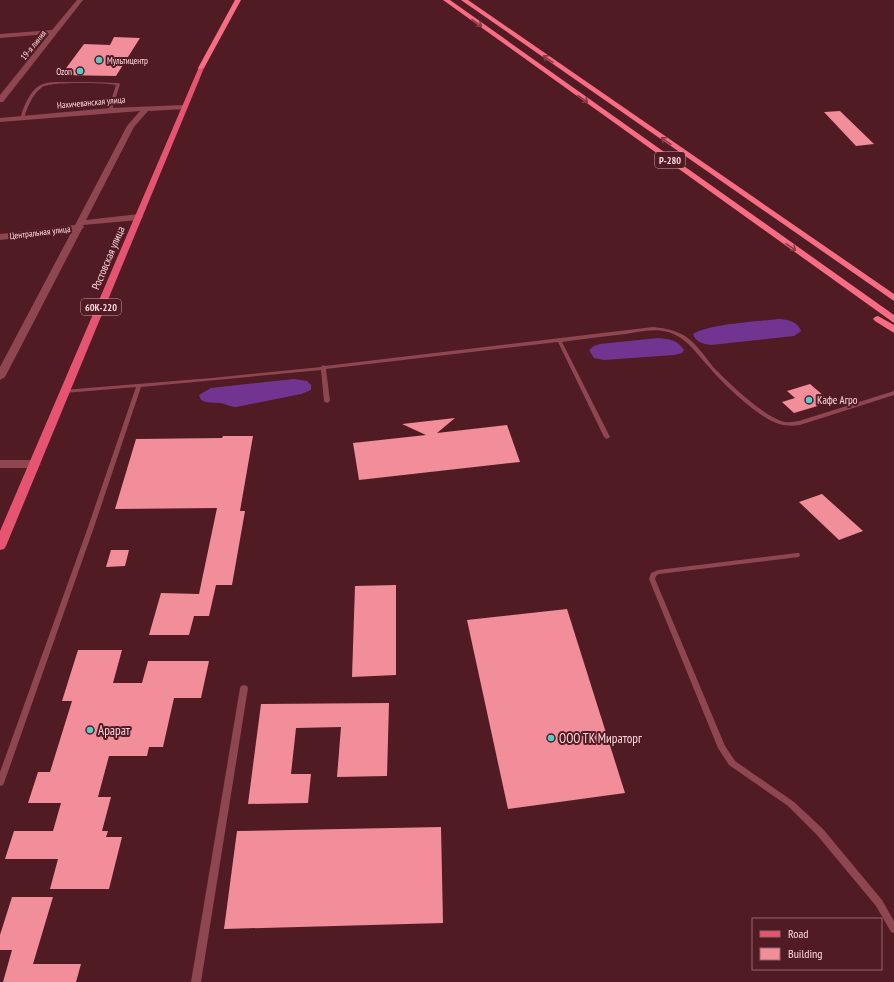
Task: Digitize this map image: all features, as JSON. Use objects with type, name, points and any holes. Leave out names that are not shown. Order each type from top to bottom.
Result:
[{"type":"highway","name":"60К-220","points":[[201,68],[238,0]]},
{"type":"highway","name":"Р-280","points":[[446,0],[894,320]]},
{"type":"highway","name":"Р-280","points":[[464,0],[894,298]]},
{"type":"highway","name":"60К-220","points":[[201,68],[227,5]]},
{"type":"highway","points":[[705,168],[800,225],[894,290]]},
{"type":"highway","points":[[709,188],[780,248],[894,330]]},
{"type":"main road","name":"Ростовская улица","points":[[0,546],[201,68]]},
{"type":"street","name":"19-я линия","points":[[0,100],[80,0]]},
{"type":"street","points":[[0,36],[55,32]]},
{"type":"street","name":"Нахичеванская улица","points":[[0,120],[110,110],[184,107]]},
{"type":"street","points":[[0,378],[132,126],[146,108]]},
{"type":"street","name":"Центральная улица","points":[[0,237],[139,217]]},
{"type":"street","points":[[0,464],[35,464]]},
{"type":"lane","points":[[22,118],[25,109],[41,86],[52,83],[118,84],[110,110]]},
{"type":"lane","points":[[65,391],[139,386],[323,367],[653,329],[671,331],[679,334],[728,384],[770,418],[779,422],[790,424],[800,423],[894,393]]},
{"type":"lane","points":[[559,340],[607,437]]},
{"type":"lane","points":[[323,367],[327,401]]},
{"type":"lane","points":[[0,783],[90,530],[139,386]]},
{"type":"lane","points":[[797,555],[658,572],[653,574],[652,579],[722,748],[732,763],[791,804],[820,832],[879,903],[894,929]]},
{"type":"lane","points":[[196,982],[244,688]]},
{"type":"shaded area","points":[[780,319],[790,321],[798,325],[801,331],[794,336],[711,345],[698,341],[693,334],[722,325]]},
{"type":"shaded area","points":[[658,338],[676,342],[684,350],[682,353],[674,355],[604,360],[594,358],[589,350],[600,344]]},
{"type":"shaded area","points":[[294,379],[307,381],[311,385],[311,390],[301,394],[236,407],[220,403],[206,402],[201,400],[199,395],[211,388]]},
{"type":"building","name":"Мультицентр","points":[[114,37],[140,38],[116,76],[61,75],[84,44],[110,45]]},
{"type":"building","points":[[840,111],[874,144],[856,146],[824,112]]},
{"type":"building","name":"Кафе Агро","points":[[810,384],[831,402],[794,413],[782,402],[795,398],[787,391]]},
{"type":"building","points":[[455,418],[437,433],[507,425],[520,462],[359,480],[353,443],[426,435],[402,424]]},
{"type":"building","points":[[223,436],[253,436],[240,511],[245,511],[232,585],[216,585],[209,616],[194,616],[189,635],[149,635],[161,593],[199,594],[217,508],[115,509],[136,439],[222,438]]},
{"type":"building","points":[[822,494],[863,531],[839,540],[799,502]]},
{"type":"building","points":[[111,550],[129,550],[125,566],[106,567]]},
{"type":"building","points":[[396,585],[396,675],[352,677],[355,586]]},
{"type":"building","points":[[567,609],[625,793],[508,809],[467,620]]},
{"type":"building","points":[[78,650],[122,650],[113,683],[142,683],[148,661],[209,661],[201,698],[174,698],[163,747],[149,747],[147,756],[109,756],[98,797],[111,797],[102,831],[108,831],[106,837],[122,837],[109,889],[50,889],[58,859],[5,859],[14,831],[53,831],[61,803],[28,803],[38,772],[50,772],[72,701],[62,701]]},
{"type":"building","points":[[389,703],[387,776],[337,777],[341,727],[296,728],[291,774],[311,774],[308,803],[248,804],[261,704]]},
{"type":"building","points":[[441,827],[443,923],[224,929],[237,831]]},
{"type":"building","points":[[12,897],[53,897],[33,964],[81,964],[76,982],[3,982],[12,950],[0,950],[0,935]]},
{"type":"place","name":"Мультицентр","points":[[99,60]]},
{"type":"place","name":"Ozon","points":[[80,71]]},
{"type":"place","name":"Кафе Агро","points":[[809,400]]},
{"type":"place","name":"Арарат","points":[[90,730]]},
{"type":"place","name":"ООО ТК Мираторг","points":[[551,738]]}]
